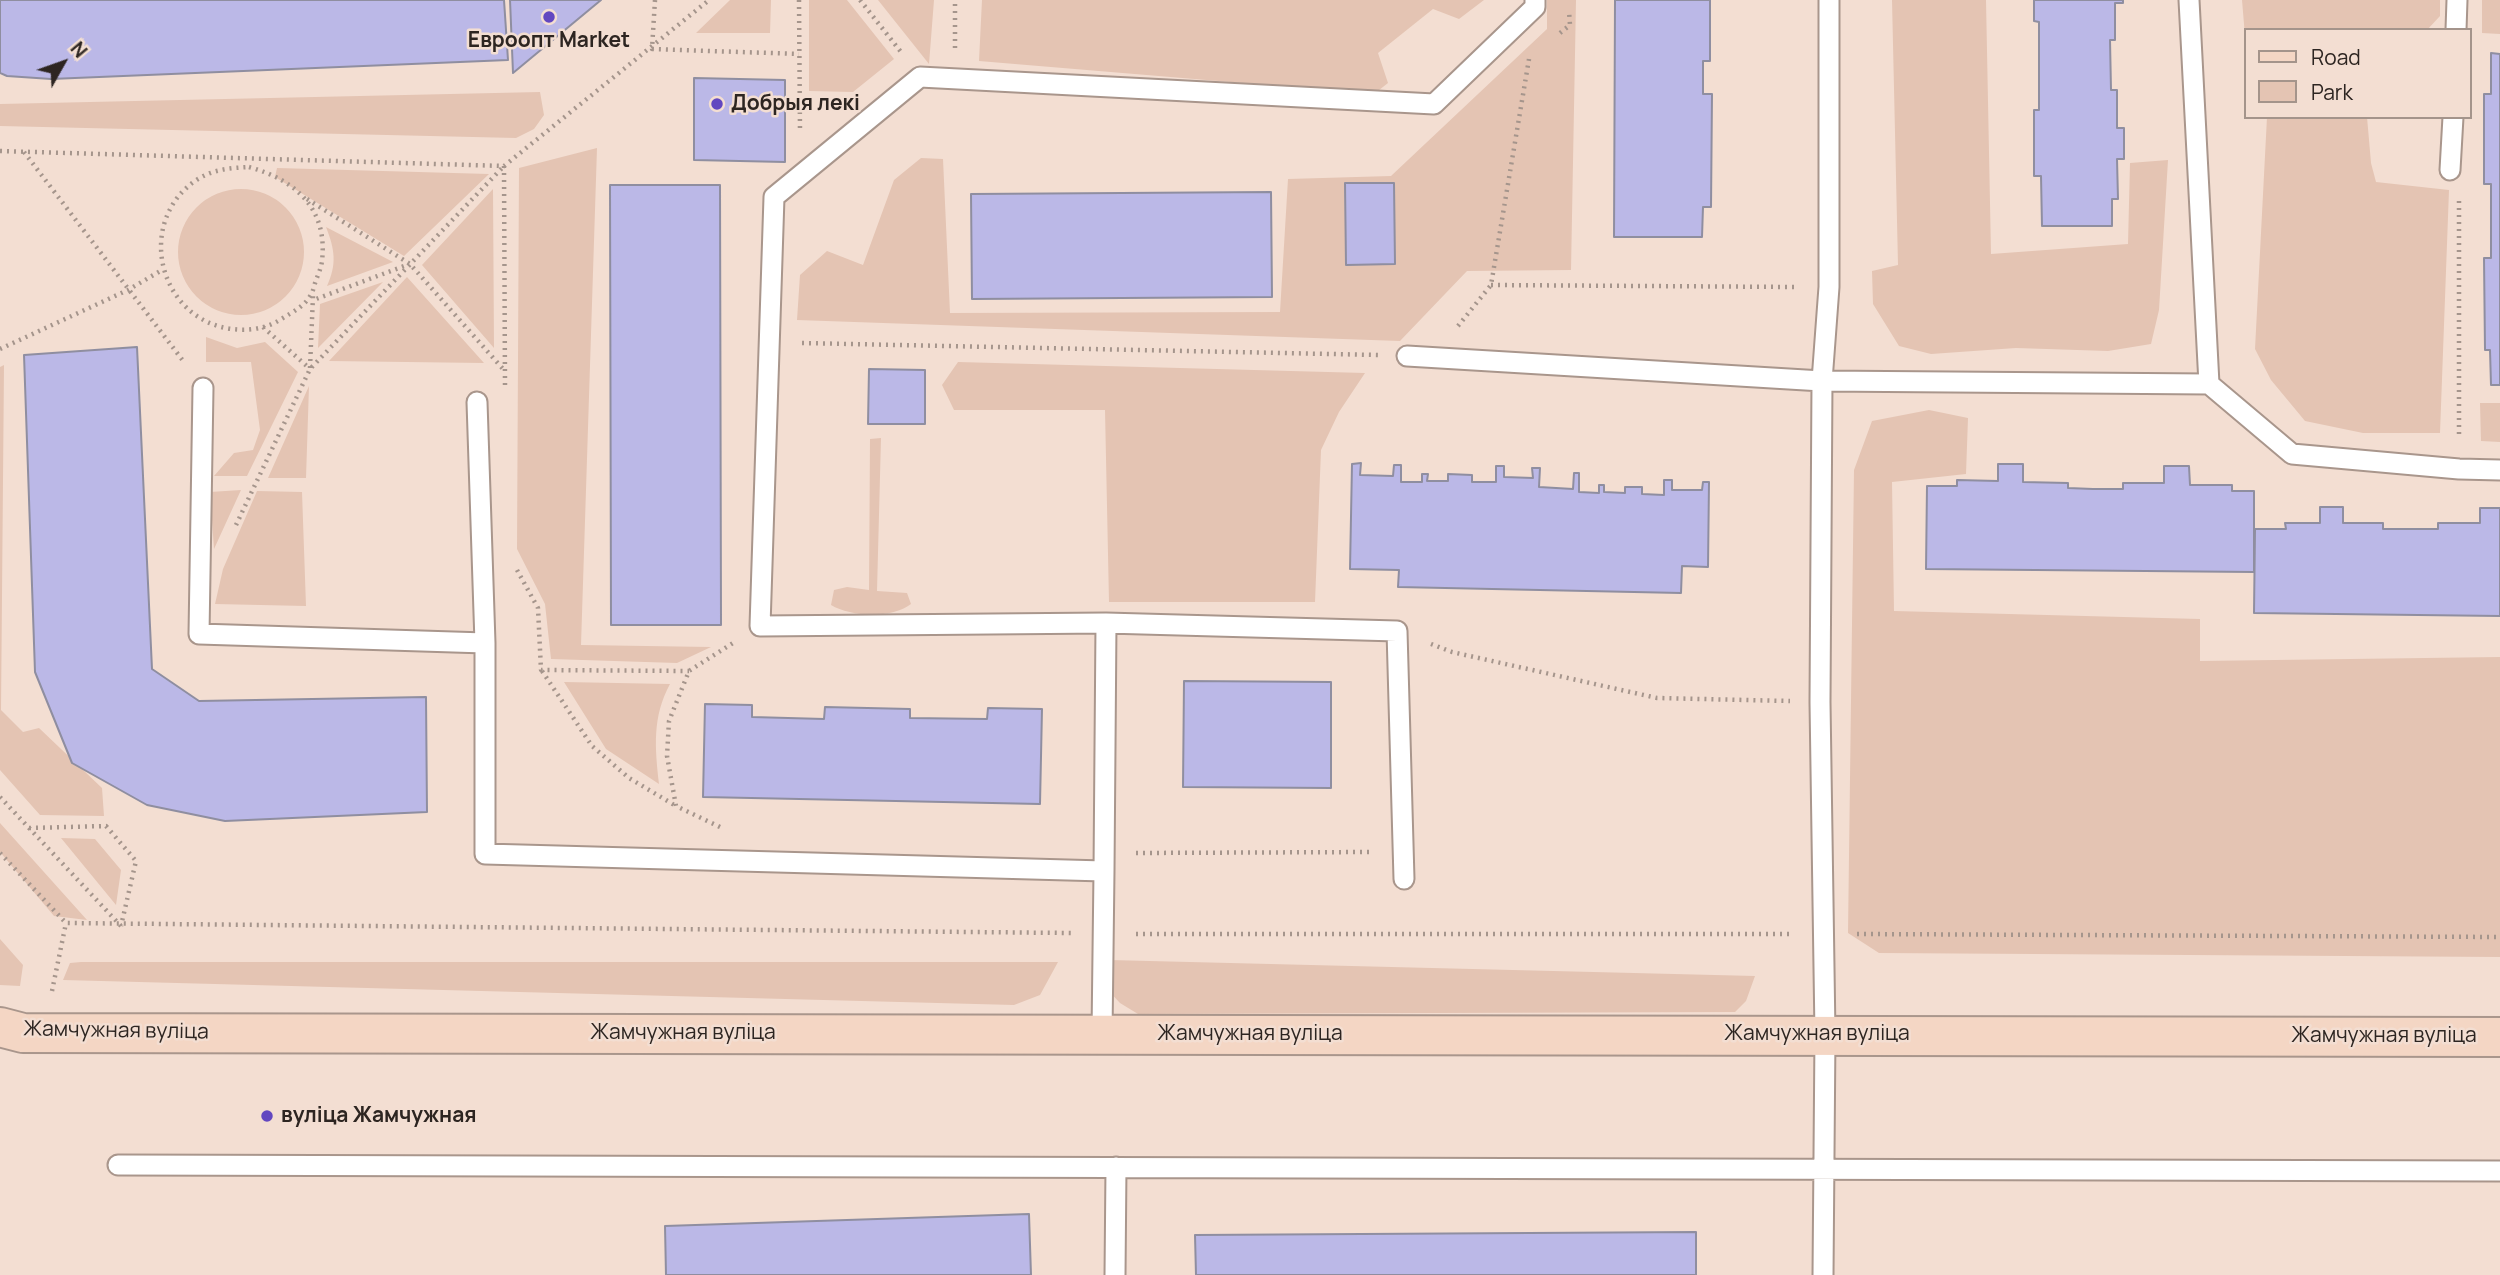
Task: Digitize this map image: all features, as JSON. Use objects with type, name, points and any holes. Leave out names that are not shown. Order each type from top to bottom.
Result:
[{"type":"main road","name":"Жамчужная вуліца","points":[[0,1027],[23,1033],[2500,1037]]},
{"type":"lane","points":[[1404,879],[1397,631],[1106,623],[760,626],[774,197],[920,77],[1434,104],[1535,7],[1535,0]]},
{"type":"lane","points":[[1823,1275],[1825,1034],[1820,702],[1822,380],[1829,287],[1829,0]]},
{"type":"lane","points":[[2189,0],[2209,384]]},
{"type":"lane","points":[[2456,28],[2457,0]]},
{"type":"lane","points":[[2450,170],[2452,119]]},
{"type":"lane","points":[[1407,356],[1822,380],[2209,384],[2292,454],[2459,469],[2500,470]]},
{"type":"lane","points":[[203,388],[199,634],[485,643]]},
{"type":"lane","points":[[477,402],[485,643],[485,854],[1103,862]]},
{"type":"lane","points":[[1102,1034],[1106,623]]},
{"type":"lane","points":[[118,1165],[2500,1171]]},
{"type":"lane","points":[[1115,1275],[1116,1167]]},
{"type":"path","points":[[652,50],[655,0]]},
{"type":"path","points":[[232,533],[310,369],[504,166],[652,50],[709,0]]},
{"type":"path","points":[[800,0],[800,175]]},
{"type":"path","points":[[860,0],[920,77]]},
{"type":"path","points":[[954,78],[955,0]]},
{"type":"path","points":[[1549,41],[1570,25],[1569,0]]},
{"type":"path","points":[[652,50],[799,54]]},
{"type":"path","points":[[1433,358],[1491,285],[1529,57]]},
{"type":"path","points":[[0,151],[504,166]]},
{"type":"path","points":[[23,152],[203,388]]},
{"type":"path","points":[[233,158],[235,168]]},
{"type":"path","points":[[504,166],[505,398]]},
{"type":"path","points":[[310,369],[313,296],[322,263],[322,235],[313,209],[296,188],[274,174],[249,167],[222,169],[199,179],[178,196],[165,218],[159,244],[162,270],[172,294],[191,314],[216,327],[244,331],[263,327],[295,311],[313,296]]},
{"type":"path","points":[[2450,170],[2459,188],[2459,469]]},
{"type":"path","points":[[303,197],[410,264],[505,371]]},
{"type":"path","points":[[313,296],[316,299],[410,264]]},
{"type":"path","points":[[0,349],[128,290],[162,270]]},
{"type":"path","points":[[1491,285],[1829,287]]},
{"type":"path","points":[[263,327],[310,369]]},
{"type":"path","points":[[769,343],[1407,356]]},
{"type":"path","points":[[512,561],[538,608],[541,670],[592,746],[629,778],[676,806],[722,828]]},
{"type":"path","points":[[541,670],[689,671],[760,626]]},
{"type":"path","points":[[1397,631],[1452,652],[1657,698],[1820,702]]},
{"type":"path","points":[[676,806],[667,756],[669,721],[689,671]]},
{"type":"path","points":[[0,797],[121,926]]},
{"type":"path","points":[[29,828],[106,826],[136,861],[121,926]]},
{"type":"path","points":[[1103,862],[1403,852]]},
{"type":"path","points":[[0,853],[66,923],[121,926],[1102,934],[2500,937]]},
{"type":"path","points":[[44,1032],[66,923]]},
{"type":"green space","points":[[730,0],[771,0],[770,33],[696,33]]},
{"type":"green space","points":[[809,0],[847,0],[894,59],[853,92],[809,91]]},
{"type":"green space","points":[[878,0],[934,0],[929,64]]},
{"type":"green space","points":[[982,0],[1484,0],[1459,19],[1433,9],[1378,53],[1388,83],[1374,94],[979,61]]},
{"type":"green space","points":[[1547,0],[1576,0],[1571,270],[1467,271],[1400,341],[797,320],[800,275],[827,251],[863,265],[894,180],[921,158],[943,159],[950,313],[1280,312],[1288,179],[1391,176],[1547,29]]},
{"type":"green space","points":[[1892,0],[1986,0],[1991,254],[2128,244],[2130,163],[2168,160],[2159,310],[2151,344],[2108,351],[2016,348],[1931,354],[1899,346],[1873,304],[1872,271],[1898,265]]},
{"type":"green space","points":[[2242,0],[2440,0],[2440,16],[2429,28],[2244,28]]},
{"type":"green space","points":[[2482,0],[2500,0],[2500,34],[2482,33]]},
{"type":"green space","points":[[540,92],[544,115],[534,129],[516,138],[0,126],[0,104]]},
{"type":"green space","points":[[2267,119],[2367,119],[2371,163],[2376,182],[2449,190],[2440,433],[2363,433],[2305,421],[2271,380],[2255,349]]},
{"type":"green space","points":[[597,148],[581,645],[711,647],[677,663],[551,659],[545,604],[517,549],[519,168]]},
{"type":"green space","points":[[277,168],[489,174],[404,256],[275,177]]},
{"type":"green space","points":[[241,189],[265,194],[285,208],[299,228],[304,252],[299,276],[285,296],[265,310],[241,315],[217,310],[197,296],[183,276],[178,252],[183,228],[197,208],[217,194]]},
{"type":"green space","points":[[493,189],[494,348],[422,265]]},
{"type":"green space","points":[[326,227],[393,262],[327,286],[334,257]]},
{"type":"green space","points":[[407,277],[484,363],[329,361]]},
{"type":"green space","points":[[383,282],[318,348],[320,304]]},
{"type":"green space","points":[[206,337],[237,348],[265,342],[298,372],[247,476],[214,476],[234,453],[253,450],[260,430],[251,362],[206,362]]},
{"type":"green space","points":[[958,362],[1365,373],[1339,412],[1321,450],[1315,602],[1109,602],[1105,410],[954,410],[942,385]]},
{"type":"green space","points":[[4,365],[1,710],[23,732],[39,728],[102,788],[104,816],[40,815],[0,770],[0,367]]},
{"type":"green space","points":[[309,386],[306,478],[268,478]]},
{"type":"green space","points":[[2480,403],[2500,403],[2500,442],[2481,441]]},
{"type":"green space","points":[[1929,410],[1968,418],[1966,474],[1892,482],[1894,611],[2200,619],[2200,661],[2500,657],[2500,957],[1879,953],[1848,933],[1854,470],[1872,421]]},
{"type":"green space","points":[[881,438],[877,591],[907,593],[911,604],[893,612],[871,615],[849,612],[831,605],[834,590],[847,587],[869,590],[870,439]]},
{"type":"green space","points":[[241,490],[214,549],[210,492]]},
{"type":"green space","points":[[257,491],[302,492],[306,606],[215,604],[223,569]]},
{"type":"green space","points":[[564,682],[670,684],[660,708],[658,721],[656,745],[659,784],[606,749]]},
{"type":"green space","points":[[0,823],[87,920],[54,916],[0,852]]},
{"type":"green space","points":[[61,838],[95,839],[121,870],[116,905]]},
{"type":"green space","points":[[0,939],[23,965],[20,986],[0,985]]},
{"type":"green space","points":[[1109,960],[1755,976],[1746,1001],[1735,1012],[1138,1014],[1120,1003],[1104,986]]},
{"type":"green space","points":[[1058,962],[1040,995],[1014,1005],[63,980],[70,963]]},
{"type":"building","points":[[0,0],[504,0],[508,60],[51,79],[7,76],[0,73]]},
{"type":"building","points":[[510,0],[601,0],[513,73]]},
{"type":"building","points":[[1615,0],[1710,0],[1710,61],[1703,61],[1703,94],[1712,94],[1711,207],[1703,207],[1702,237],[1614,237]]},
{"type":"building","points":[[2034,0],[2123,0],[2123,3],[2115,3],[2115,40],[2110,40],[2111,90],[2117,90],[2117,128],[2124,128],[2124,159],[2117,159],[2118,199],[2112,199],[2112,226],[2042,226],[2041,176],[2034,176],[2034,110],[2039,110],[2039,22],[2034,21]]},
{"type":"building","points":[[2491,53],[2500,54],[2500,385],[2491,385],[2490,350],[2485,350],[2484,258],[2491,258],[2491,184],[2484,184],[2484,94],[2491,94]]},
{"type":"building","points":[[694,78],[785,80],[785,162],[694,160]]},
{"type":"building","points":[[1345,183],[1394,183],[1395,264],[1346,265]]},
{"type":"building","points":[[610,185],[720,185],[721,625],[611,625]]},
{"type":"building","points":[[1271,192],[1272,297],[972,299],[971,194]]},
{"type":"building","points":[[137,347],[152,669],[199,701],[426,697],[427,812],[225,821],[147,805],[72,763],[35,672],[24,355]]},
{"type":"building","points":[[869,369],[925,370],[925,424],[868,424]]},
{"type":"building","points":[[1361,463],[1360,475],[1393,476],[1394,465],[1401,465],[1401,482],[1422,482],[1422,474],[1428,474],[1427,481],[1448,481],[1448,474],[1472,475],[1472,482],[1496,482],[1496,466],[1504,466],[1504,477],[1533,478],[1532,468],[1540,468],[1539,487],[1573,489],[1574,473],[1579,473],[1579,492],[1599,493],[1599,485],[1604,485],[1604,492],[1625,493],[1625,487],[1642,487],[1642,494],[1664,495],[1664,480],[1672,480],[1672,490],[1702,490],[1703,482],[1709,482],[1708,567],[1682,566],[1681,593],[1398,587],[1399,570],[1350,569],[1352,464]]},
{"type":"building","points":[[1998,464],[2023,464],[2023,482],[2068,483],[2068,488],[2093,489],[2123,489],[2123,483],[2164,483],[2164,466],[2189,466],[2190,485],[2232,485],[2232,491],[2254,491],[2254,572],[1926,569],[1927,486],[1957,486],[1957,480],[1998,481]]},
{"type":"building","points":[[2320,507],[2343,507],[2343,523],[2383,523],[2383,529],[2438,529],[2438,523],[2480,523],[2480,508],[2500,508],[2500,616],[2254,613],[2255,529],[2286,529],[2285,523],[2320,523]]},
{"type":"building","points":[[1184,681],[1331,682],[1331,788],[1183,787]]},
{"type":"building","points":[[705,704],[752,705],[752,717],[824,719],[825,707],[910,709],[910,718],[987,719],[988,708],[1042,709],[1040,804],[703,797]]},
{"type":"building","points":[[1029,1214],[1031,1275],[666,1275],[665,1226]]},
{"type":"building","points":[[1696,1232],[1696,1275],[1196,1275],[1195,1235]]},
{"type":"place","name":"Евроопт Market","points":[[549,17]]},
{"type":"place","name":"Добрыя лекі","points":[[717,104]]},
{"type":"place","name":"вуліца Жамчужная","points":[[267,1116]]}]
